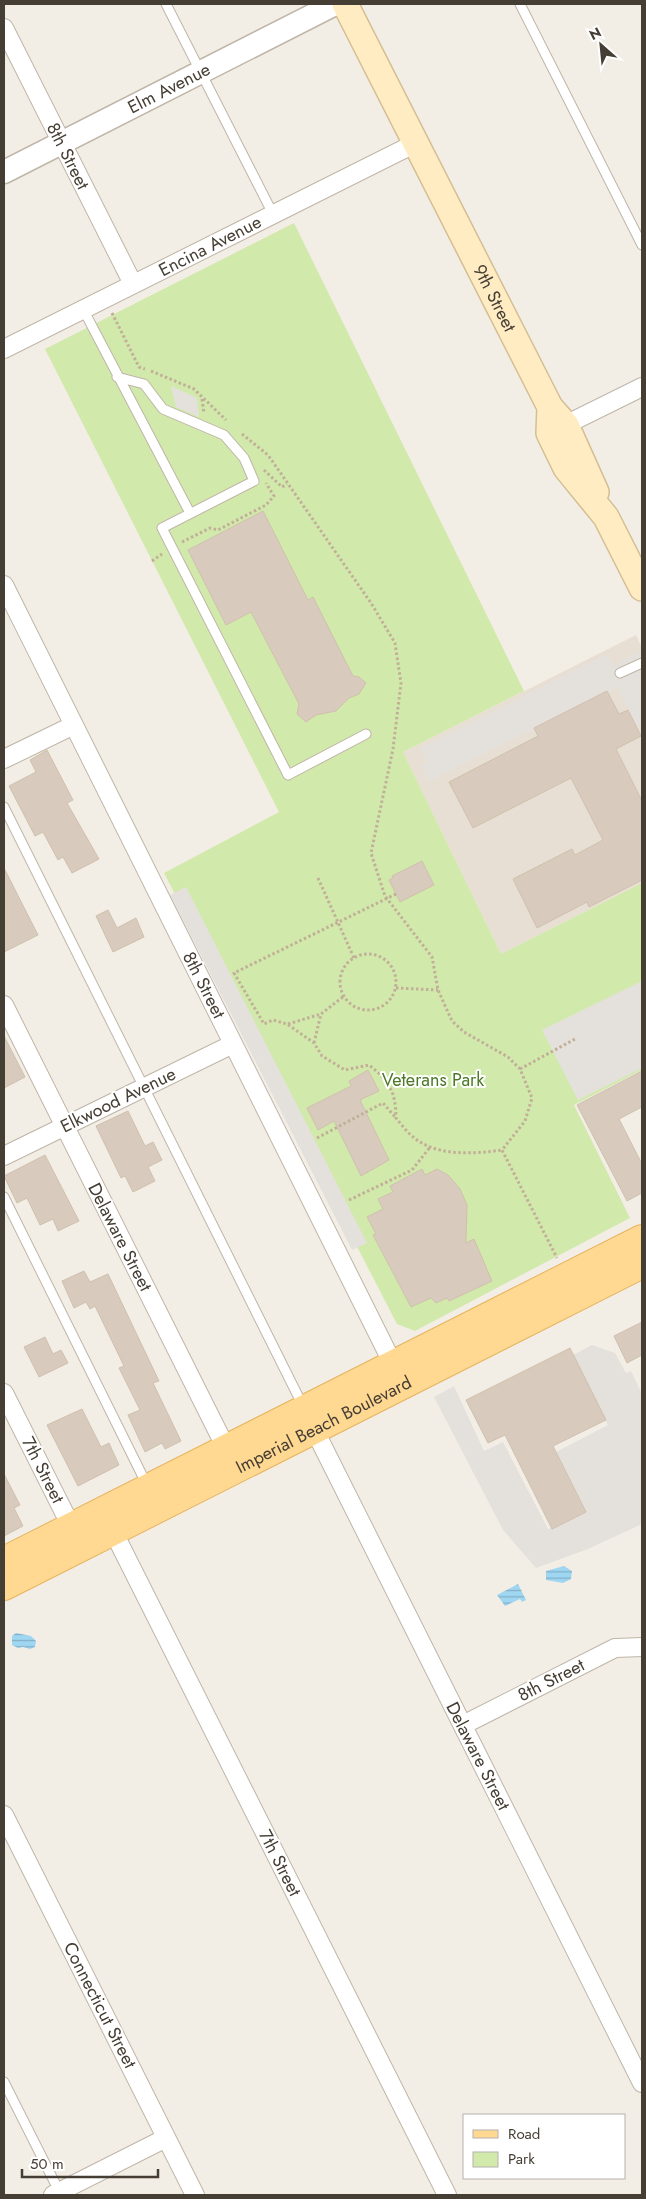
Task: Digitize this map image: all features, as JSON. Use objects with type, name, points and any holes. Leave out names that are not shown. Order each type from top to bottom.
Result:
[{"type":"main road","name":"9th Street","points":[[345,4],[555,422],[566,468],[606,517],[642,588]]},
{"type":"main road","name":"Imperial Beach Boulevard","points":[[4,1561],[76,1536],[113,1531],[232,1458],[399,1374],[642,1239]]},
{"type":"main road","name":"Imperial Beach Boulevard","points":[[399,1374],[642,1264]]},
{"type":"main road","name":"Imperial Beach Boulevard","points":[[4,1586],[148,1488],[232,1458]]},
{"type":"street","name":"Elm Avenue","points":[[4,172],[335,4]]},
{"type":"street","name":"8th Street","points":[[4,28],[133,284]]},
{"type":"street","name":"Encina Avenue","points":[[4,349],[416,143]]},
{"type":"street","points":[[555,422],[642,387]]},
{"type":"street","name":"8th Street","points":[[4,585],[399,1374]]},
{"type":"street","points":[[4,759],[74,725]]},
{"type":"street","name":"Delaware Street","points":[[4,1005],[232,1458]]},
{"type":"street","name":"Elkwood Avenue","points":[[4,1156],[233,1044]]},
{"type":"street","name":"7th Street","points":[[4,1393],[76,1536]]},
{"type":"street","name":"Delaware Street","points":[[310,1419],[642,2083]]},
{"type":"street","name":"7th Street","points":[[113,1531],[446,2195]]},
{"type":"street","name":"8th Street","points":[[463,1725],[615,1648],[642,1647]]},
{"type":"street","name":"Connecticut Street","points":[[4,1815],[195,2195]]},
{"type":"street","points":[[58,2194],[166,2138]]},
{"type":"lane","points":[[166,4],[272,214]]},
{"type":"lane","points":[[520,4],[642,246]]},
{"type":"lane","points":[[82,309],[190,513]]},
{"type":"lane","points":[[117,377],[144,384],[163,409],[224,435],[244,458],[254,481],[162,528],[288,775],[366,734]]},
{"type":"lane","points":[[620,673],[642,663]]},
{"type":"lane","points":[[4,807],[310,1419]]},
{"type":"lane","points":[[4,1197],[148,1488]]},
{"type":"lane","points":[[4,2082],[58,2194]]},
{"type":"path","points":[[111,311],[139,367],[194,389],[211,408],[232,425]]},
{"type":"path","points":[[239,431],[268,455],[371,603],[395,643],[401,683],[393,749],[371,853],[388,898],[432,957],[438,990],[452,1021],[464,1032],[508,1057],[520,1069],[532,1098],[525,1121],[502,1150],[472,1154],[437,1149],[413,1138],[383,1103],[317,1138]]},
{"type":"path","points":[[260,472],[265,470],[282,487],[287,484]]},
{"type":"path","points":[[152,560],[172,547],[210,528],[218,530],[266,505],[274,496],[265,480]]},
{"type":"path","points":[[318,878],[354,958]]},
{"type":"path","points":[[396,894],[234,973],[264,1024],[273,1020],[287,1024],[314,1043],[322,1056],[345,1070],[369,1065],[386,1079],[396,1100],[396,1118]]},
{"type":"path","points":[[371,954],[383,957],[394,971],[396,988],[388,1002],[375,1009],[360,1008],[351,1004],[344,996],[341,988],[341,975],[347,963],[354,958],[371,954]]},
{"type":"path","points":[[396,988],[438,990]]},
{"type":"path","points":[[287,1024],[321,1014],[344,996]]},
{"type":"path","points":[[314,1043],[321,1014]]},
{"type":"path","points":[[520,1069],[575,1039]]},
{"type":"path","points":[[350,1200],[412,1170],[431,1146]]},
{"type":"path","points":[[502,1150],[558,1261]]},
{"type":"shaded area","points":[[171,386],[197,398],[199,417],[176,407]]},
{"type":"shaded area","points":[[636,635],[642,648],[642,883],[501,954],[403,752]]},
{"type":"shaded area","points":[[642,651],[642,735],[618,687],[429,781],[421,765],[428,762],[421,748],[607,654],[613,666]]},
{"type":"shaded area","points":[[186,887],[367,1243],[352,1250],[170,895]]},
{"type":"shaded area","points":[[642,981],[642,1068],[578,1100],[542,1030]]},
{"type":"shaded area","points":[[592,1345],[615,1353],[626,1373],[631,1371],[642,1394],[642,1524],[588,1549],[536,1568],[503,1530],[434,1397],[454,1386],[484,1451],[503,1442],[548,1529],[584,1509],[556,1452],[608,1425],[571,1356]]},
{"type":"green space","name":"Veterans Park","points":[[294,223],[524,691],[403,752],[501,954],[642,883],[642,1070],[574,1105],[630,1218],[415,1331],[397,1324],[164,873],[279,812],[45,349]]},
{"type":"water","points":[[564,1566],[572,1571],[571,1579],[563,1583],[546,1580],[546,1571]]},
{"type":"water","points":[[518,1584],[526,1600],[522,1602],[520,1599],[505,1606],[497,1595]]},
{"type":"water","points":[[16,1633],[31,1636],[36,1641],[35,1647],[30,1649],[18,1648],[12,1645],[12,1636]]},
{"type":"building","points":[[263,511],[308,600],[313,597],[353,676],[359,677],[366,683],[359,694],[349,698],[336,711],[316,715],[306,722],[297,714],[299,704],[251,612],[226,625],[188,550]]},
{"type":"building","points":[[607,691],[619,714],[628,710],[641,736],[616,749],[642,801],[642,880],[589,907],[587,902],[537,928],[513,879],[572,849],[575,855],[603,840],[571,778],[473,828],[449,782],[538,736],[534,728]]},
{"type":"building","points":[[47,750],[73,800],[67,803],[99,859],[72,873],[63,857],[58,860],[43,832],[35,836],[9,786],[36,772],[30,760]]},
{"type":"building","points":[[422,861],[434,885],[400,902],[389,880],[393,878],[392,876]]},
{"type":"building","points":[[4,868],[38,935],[4,952]]},
{"type":"building","points":[[108,910],[117,928],[136,918],[144,937],[113,952],[96,916]]},
{"type":"building","points":[[4,1036],[25,1077],[4,1088]]},
{"type":"building","points":[[368,1070],[379,1091],[360,1100],[389,1160],[361,1176],[334,1121],[318,1130],[307,1108],[351,1086],[349,1081]]},
{"type":"building","points":[[642,1071],[642,1107],[619,1119],[642,1164],[642,1193],[627,1201],[577,1105]]},
{"type":"building","points":[[128,1111],[145,1146],[153,1142],[162,1160],[148,1167],[155,1181],[133,1192],[125,1176],[121,1178],[96,1126]]},
{"type":"building","points":[[45,1155],[79,1221],[58,1231],[53,1219],[40,1225],[27,1198],[17,1203],[4,1176]]},
{"type":"building","points":[[422,1169],[425,1175],[437,1169],[448,1175],[460,1189],[467,1205],[466,1243],[474,1239],[492,1281],[449,1301],[447,1298],[436,1303],[431,1298],[411,1307],[373,1235],[376,1234],[367,1217],[383,1209],[378,1199],[393,1192],[390,1186]]},
{"type":"building","points":[[84,1271],[90,1282],[108,1274],[159,1381],[153,1383],[181,1441],[165,1449],[162,1443],[145,1452],[128,1415],[140,1410],[119,1368],[124,1366],[95,1306],[90,1309],[86,1302],[74,1308],[62,1281]]},
{"type":"building","points":[[642,1322],[642,1355],[627,1363],[614,1336]]},
{"type":"building","points":[[45,1337],[53,1354],[61,1350],[68,1363],[39,1377],[24,1347]]},
{"type":"building","points":[[570,1348],[606,1420],[553,1446],[586,1512],[552,1529],[505,1435],[488,1443],[466,1400]]},
{"type":"building","points":[[82,1409],[101,1447],[109,1443],[119,1465],[78,1486],[47,1425]]},
{"type":"building","points":[[4,1474],[20,1505],[14,1508],[23,1526],[4,1536]]}]
